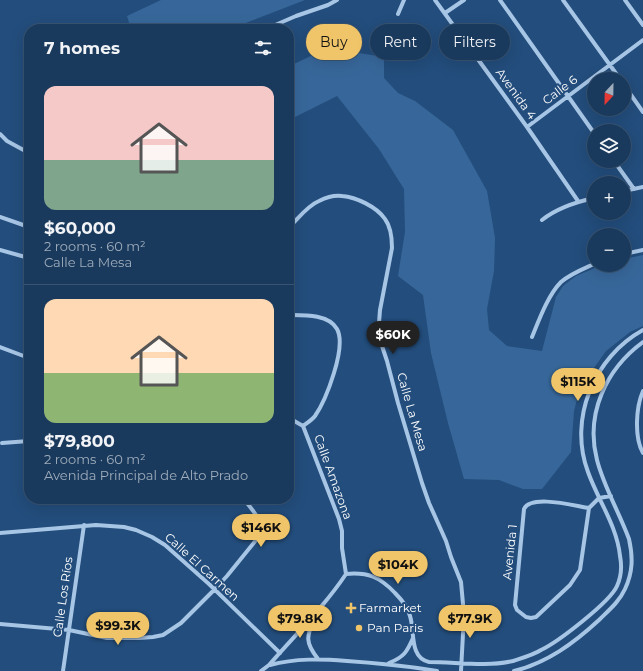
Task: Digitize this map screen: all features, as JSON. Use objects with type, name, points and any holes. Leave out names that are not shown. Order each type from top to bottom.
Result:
[{"type":"street","points":[[278,24],[328,5],[337,0]]},
{"type":"street","points":[[398,14],[404,0]]},
{"type":"street","name":"Avenida 4","points":[[435,0],[527,127],[578,201]]},
{"type":"street","points":[[445,13],[464,0]]},
{"type":"street","points":[[500,0],[588,124]]},
{"type":"street","points":[[563,0],[615,72]]},
{"type":"street","points":[[625,0],[643,25]]},
{"type":"street","name":"Calle 6","points":[[527,127],[643,40]]},
{"type":"street","points":[[631,95],[643,112]]},
{"type":"street","points":[[0,134],[7,141],[24,150]]},
{"type":"street","points":[[619,168],[634,189]]},
{"type":"street","points":[[631,190],[643,187]]},
{"type":"street","name":"Calle La Mesa","points":[[294,222],[317,201],[342,196],[361,202],[376,210],[385,218],[390,228],[392,248],[380,310],[380,340],[422,483],[429,503],[446,540],[461,582],[464,615],[461,671]]},
{"type":"street","points":[[542,220],[550,214],[578,201],[587,199]]},
{"type":"street","points":[[0,216],[24,225]]},
{"type":"street","points":[[0,250],[24,257]]},
{"type":"street","points":[[631,253],[643,250]]},
{"type":"street","points":[[532,337],[539,320],[557,287],[568,277],[587,268]]},
{"type":"street","points":[[294,316],[318,317],[332,324],[337,329],[338,334],[339,352],[334,374],[314,417],[303,426]]},
{"type":"street","points":[[261,671],[270,665],[335,590],[346,574],[359,573],[376,578],[385,583],[401,599],[407,609],[412,623],[413,638],[417,654],[425,661],[462,663],[504,662],[541,651],[578,624],[613,594],[620,577],[621,557],[615,535],[588,473],[583,454],[580,430],[584,408],[592,386],[602,366],[627,340],[643,330]]},
{"type":"street","points":[[514,671],[542,661],[566,648],[609,611],[621,597],[626,588],[631,572],[632,551],[626,531],[600,469],[595,451],[594,428],[600,396],[613,372],[624,358],[643,342]]},
{"type":"street","points":[[0,347],[24,356]]},
{"type":"street","points":[[643,391],[638,402],[637,413],[639,438],[643,452]]},
{"type":"street","name":"Calle Amazona","points":[[294,421],[303,426],[339,519],[342,531],[342,548],[346,574]]},
{"type":"street","points":[[2,443],[24,441]]},
{"type":"street","points":[[589,508],[599,498],[611,496]]},
{"type":"street","name":"Avenida 1","points":[[546,501],[589,508],[581,565],[577,576],[541,614],[531,618],[526,617],[517,610],[515,605],[524,509],[530,503],[546,501]]},
{"type":"street","points":[[0,624],[69,630],[107,638],[138,638],[163,635],[181,623],[214,590],[262,534],[260,521],[248,504]]},
{"type":"street","name":"Calle El Carmen","points":[[0,533],[84,525],[124,527],[136,530],[165,545],[209,584],[280,653]]},
{"type":"street","name":"Calle Los Ríos","points":[[63,671],[84,525]]},
{"type":"street","points":[[315,613],[309,631],[308,642],[310,648],[318,659]]},
{"type":"street","points":[[389,664],[400,659],[404,655],[413,638]]},
{"type":"street","points":[[270,665],[288,660],[318,659],[389,664],[436,671]]},
{"type":"shaded area","points":[[161,0],[305,0],[243,24],[129,24],[127,16]]},
{"type":"shaded area","points":[[362,53],[370,55],[370,60],[384,60],[384,78],[398,93],[415,101],[453,130],[487,191],[495,238],[494,271],[487,309],[489,330],[507,346],[542,351],[556,297],[563,286],[576,276],[587,271],[631,272],[631,258],[643,255],[643,326],[630,332],[606,351],[591,372],[579,392],[574,411],[571,452],[542,489],[523,489],[499,480],[464,479],[448,423],[431,353],[423,295],[398,276],[405,232],[404,189],[379,149],[337,96],[294,118],[294,64],[306,58],[306,60],[362,60]]},
{"type":"place","name":"Farmarket","points":[[351,608]]},
{"type":"place","name":"Pan Paris","points":[[359,628]]}]
